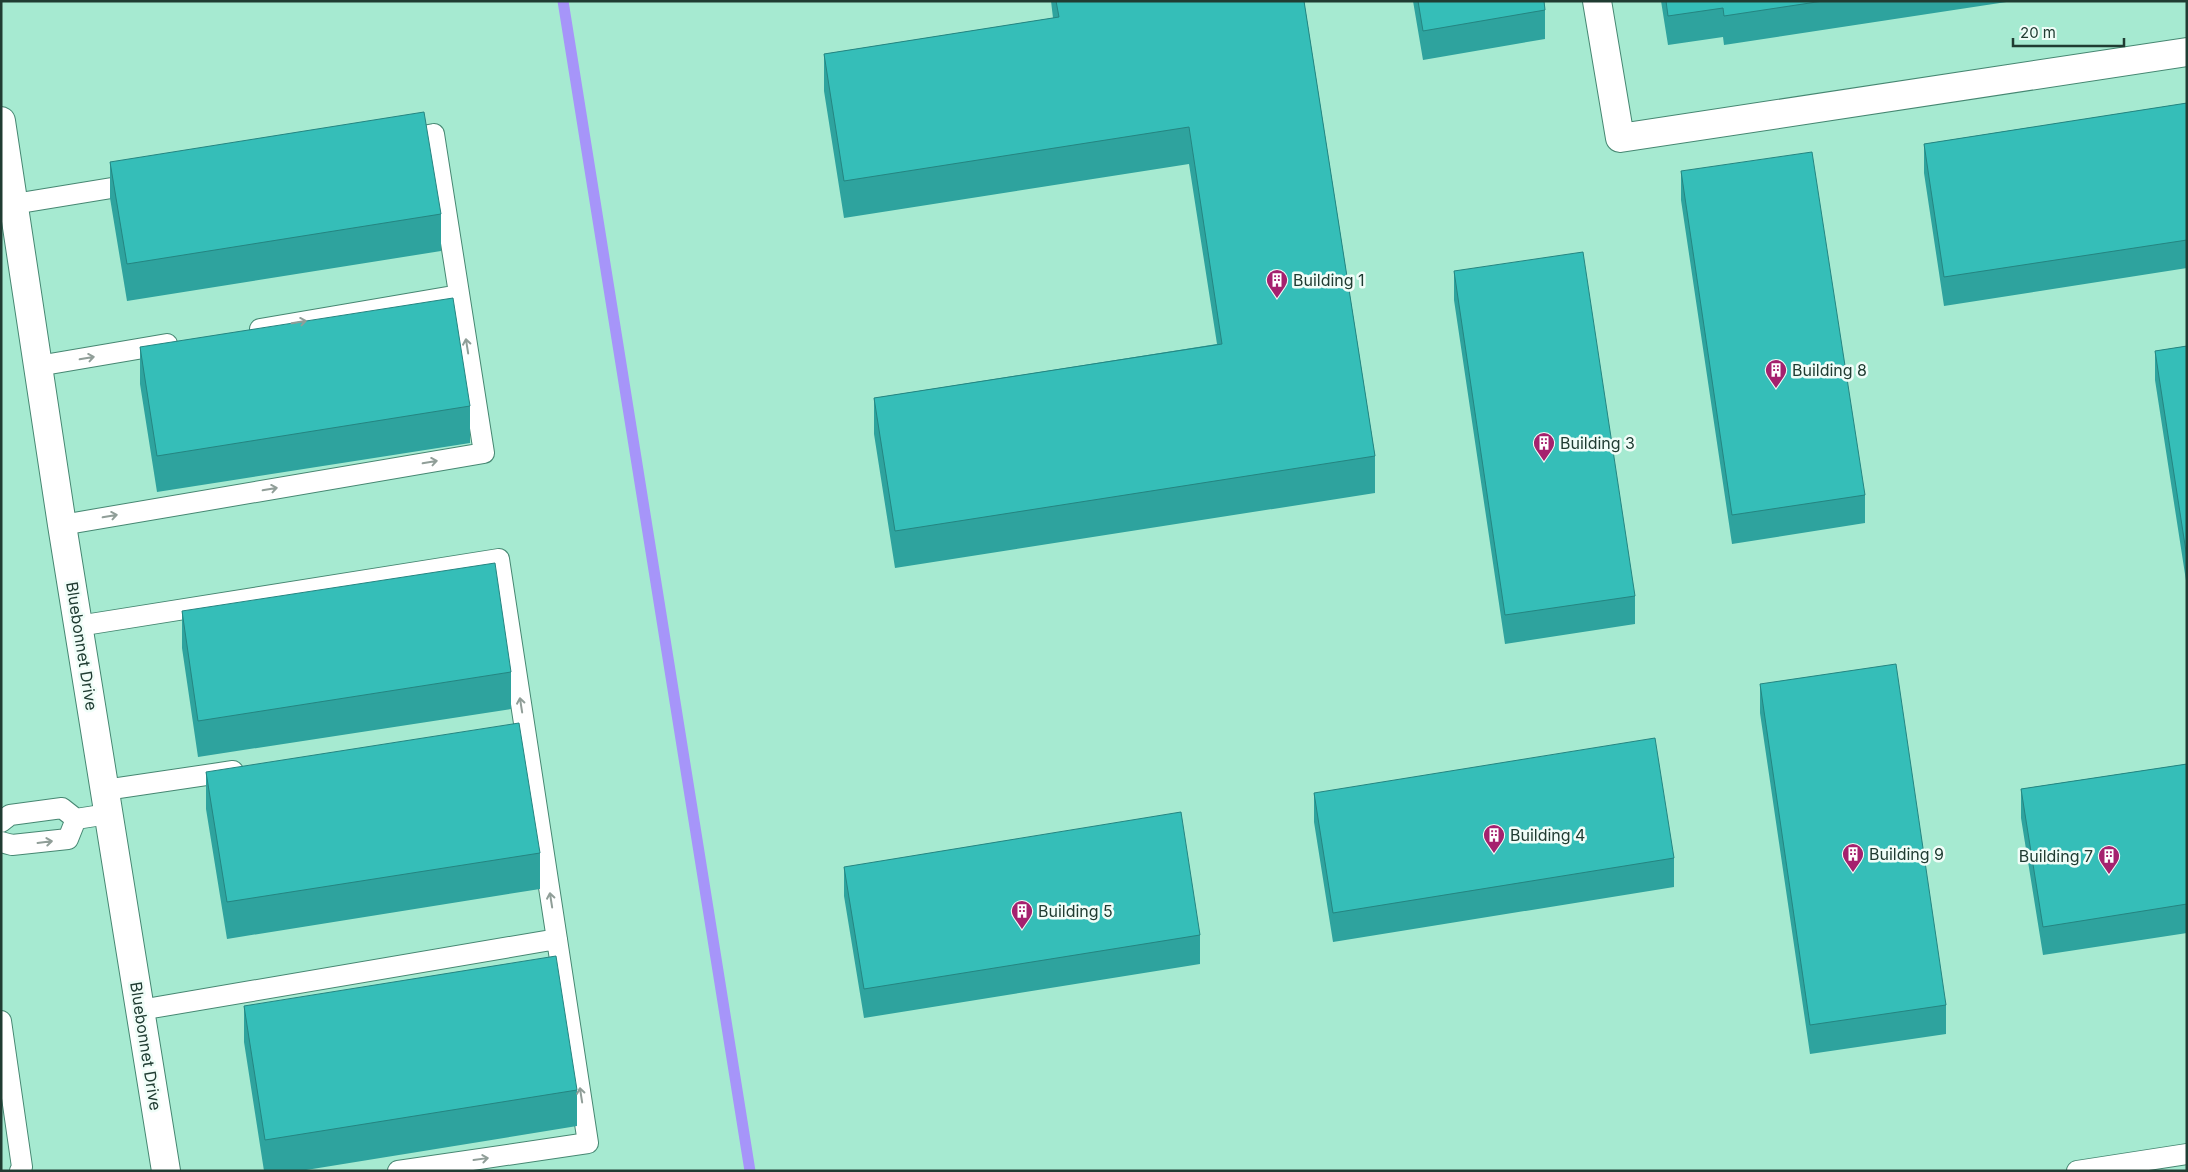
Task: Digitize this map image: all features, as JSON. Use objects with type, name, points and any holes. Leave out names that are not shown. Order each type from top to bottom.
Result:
[{"type":"street","points":[[1598,1],[1620,138],[2187,52]]},
{"type":"street","name":"Bluebonnet Drive","points":[[1,121],[62,525],[166,1171]]},
{"type":"lane","points":[[62,525],[484,453],[434,134],[385,142]]},
{"type":"lane","points":[[14,204],[150,181]]},
{"type":"lane","points":[[244,331],[459,295]]},
{"type":"lane","points":[[38,366],[185,341]]},
{"type":"lane","points":[[78,626],[499,559],[515,729],[557,939],[588,1144],[398,1171]]},
{"type":"lane","points":[[1,842],[12,845],[68,839],[76,820],[107,802],[251,768]]},
{"type":"lane","points":[[1,822],[10,815],[62,808],[76,820]]},
{"type":"lane","points":[[140,1010],[557,939]]},
{"type":"lane","points":[[1,1021],[22,1167],[20,1171]]},
{"type":"lane","points":[[2077,1171],[2187,1154]]},
{"type":"building","name":"Building 1","points":[[1056,1],[1304,1],[1375,456],[895,531],[874,398],[1222,344],[1189,127],[844,181],[824,54],[1059,17]]},
{"type":"building","points":[[1418,1],[1544,1],[1545,10],[1423,31]]},
{"type":"building","points":[[1666,1],[1823,1],[1724,16],[1723,8],[1668,16]]},
{"type":"building","points":[[2187,103],[2187,240],[1944,277],[1924,144]]},
{"type":"building","points":[[424,112],[441,214],[127,264],[110,162]]},
{"type":"building","name":"Building 8","points":[[1812,152],[1865,495],[1732,515],[1681,171]]},
{"type":"building","name":"Building 3","points":[[1583,252],[1635,596],[1505,615],[1454,271]]},
{"type":"building","points":[[453,298],[470,406],[157,456],[140,347]]},
{"type":"building","points":[[2187,346],[2187,558],[2155,351]]},
{"type":"building","points":[[495,563],[511,672],[198,721],[182,611]]},
{"type":"building","name":"Building 9","points":[[1896,664],[1946,1005],[1810,1025],[1760,684]]},
{"type":"building","points":[[519,723],[540,853],[227,902],[206,772]]},
{"type":"building","name":"Building 4","points":[[1655,738],[1674,858],[1333,913],[1314,793]]},
{"type":"building","name":"Building 7","points":[[2187,764],[2187,904],[2043,927],[2021,789]]},
{"type":"building","name":"Building 5","points":[[1181,812],[1200,935],[864,989],[844,867]]},
{"type":"building","points":[[556,956],[577,1090],[265,1140],[244,1006]]},
{"type":"waterway","points":[[563,1],[750,1171]]},
{"type":"place","name":"Building 1","points":[[1277,299]]},
{"type":"place","name":"Building 8","points":[[1776,389]]},
{"type":"place","name":"Building 3","points":[[1544,462]]},
{"type":"place","name":"Building 4","points":[[1494,854]]},
{"type":"place","name":"Building 9","points":[[1853,873]]},
{"type":"place","name":"Building 7","points":[[2109,875]]},
{"type":"place","name":"Building 5","points":[[1022,930]]}]
